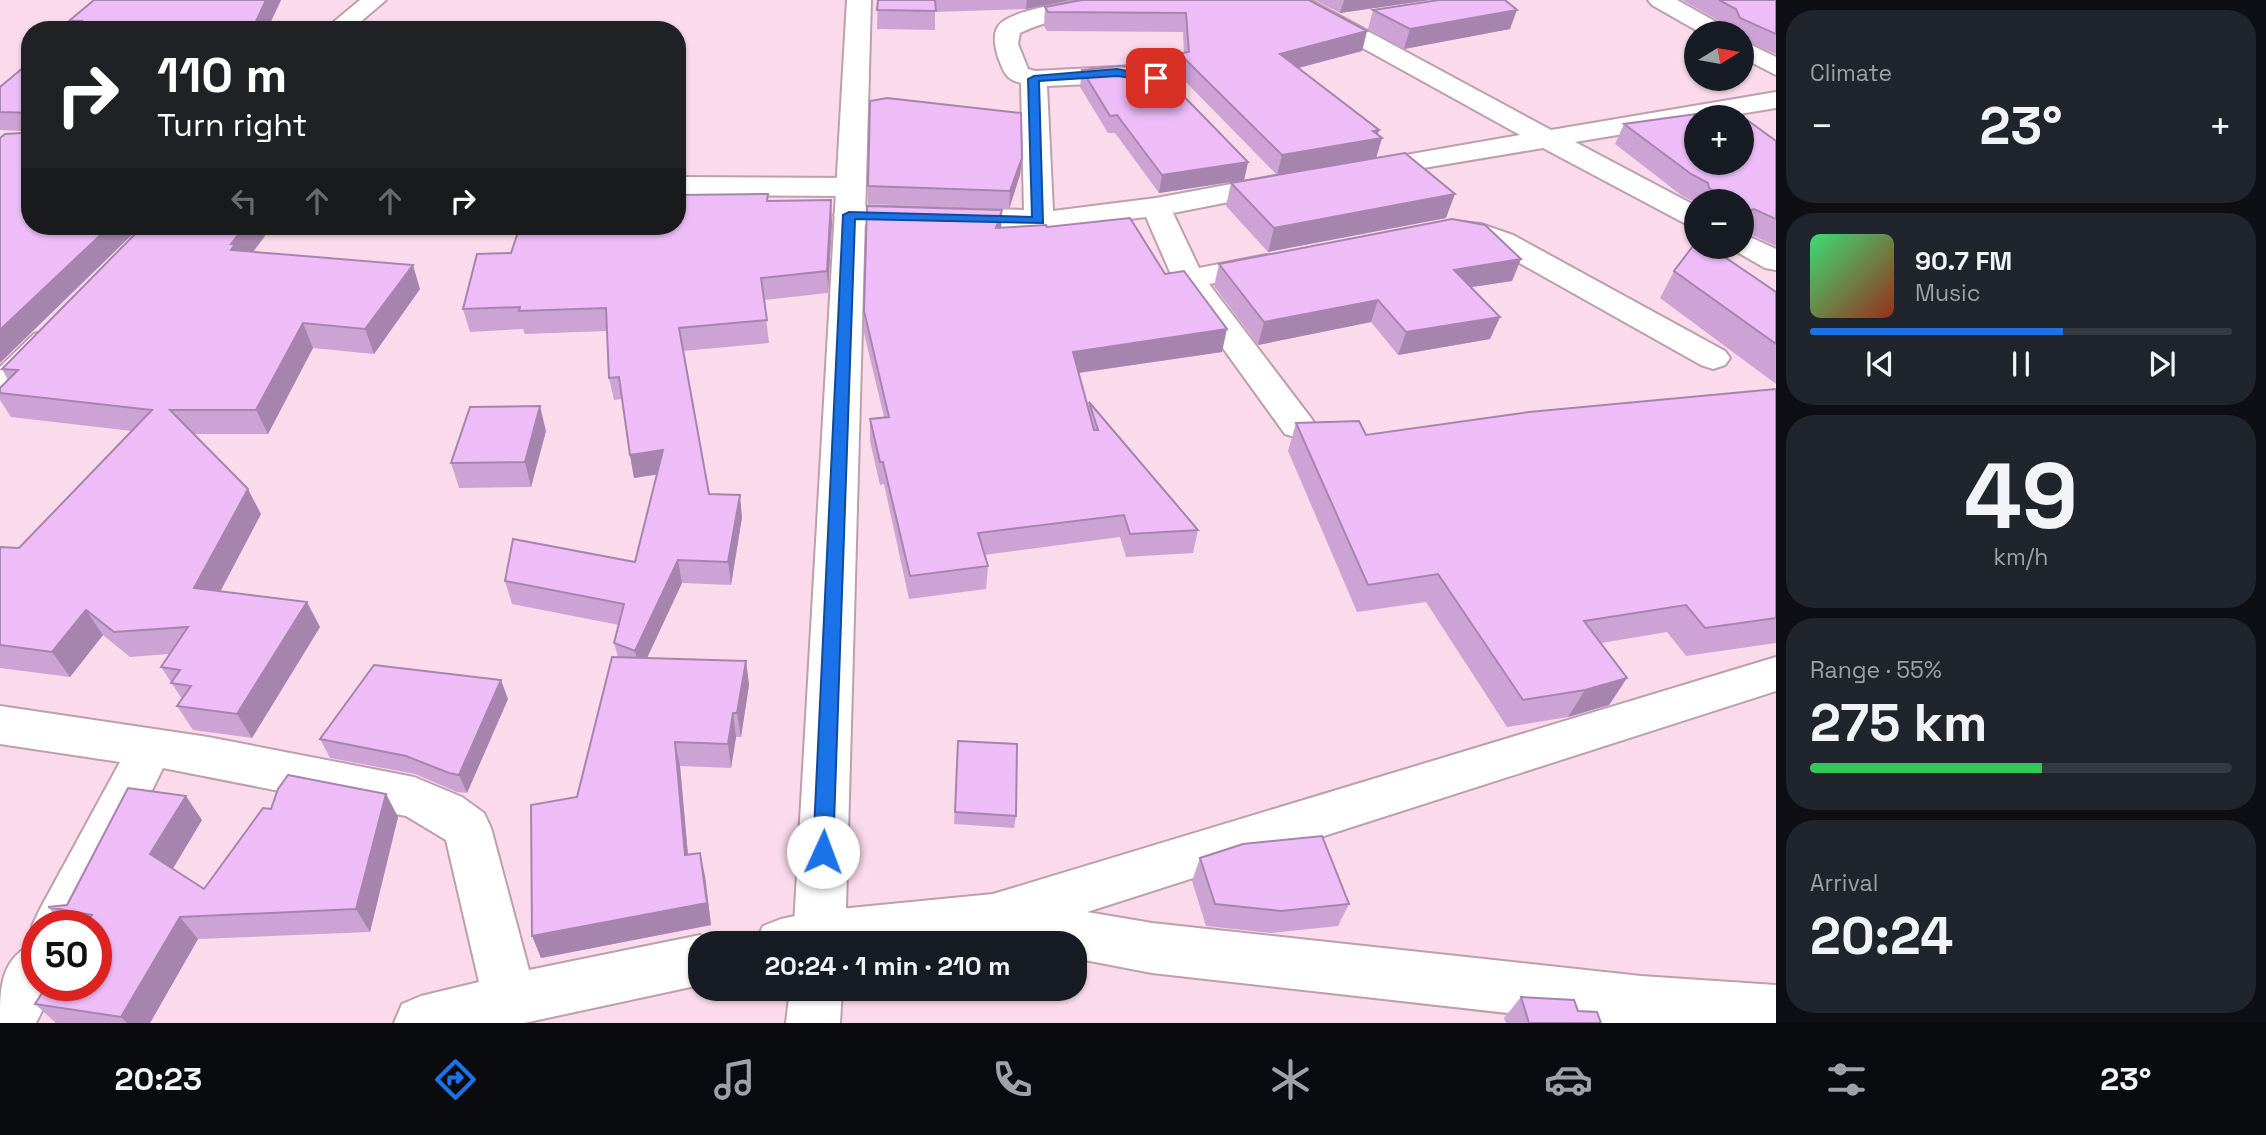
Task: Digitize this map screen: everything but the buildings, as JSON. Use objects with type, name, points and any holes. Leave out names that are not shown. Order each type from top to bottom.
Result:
[{"type":"street","points":[[347,21],[374,0]]},
{"type":"street","points":[[807,931],[850,201],[859,0]]},
{"type":"street","points":[[1156,78],[1117,72],[1034,79],[1017,74],[1006,44],[1009,29],[1026,19],[1067,10],[1178,0]]},
{"type":"street","points":[[1293,0],[1684,212]]},
{"type":"street","points":[[1660,0],[1697,21]]},
{"type":"street","points":[[1337,24],[1376,18]]},
{"type":"street","points":[[1754,54],[1776,67]]},
{"type":"street","points":[[1034,79],[1039,220]]},
{"type":"street","points":[[686,187],[1039,220],[1156,207],[1259,177],[1321,177],[1776,100]]},
{"type":"street","points":[[1156,207],[1189,279],[1298,426]]},
{"type":"street","points":[[1431,232],[1463,230],[1481,233],[1502,242],[1713,358]]},
{"type":"street","points":[[1754,249],[1776,261]]},
{"type":"street","points":[[1189,279],[1297,258]]},
{"type":"street","points":[[0,387],[62,325]]},
{"type":"street","points":[[887,931],[993,918],[1776,674]]},
{"type":"street","points":[[0,725],[152,747],[414,797],[445,812],[467,828],[510,1000]]},
{"type":"street","points":[[66,910],[152,747]]},
{"type":"street","points":[[993,918],[1152,948],[1645,1012],[1776,1012]]},
{"type":"street","points":[[421,1023],[510,1000],[688,963]]},
{"type":"street","points":[[7,1023],[21,997]]},
{"type":"street","points":[[813,1023],[815,1001]]},
{"type":"route","points":[[823,852],[849,215],[1039,220],[1034,79],[1117,72],[1156,78]]}]
